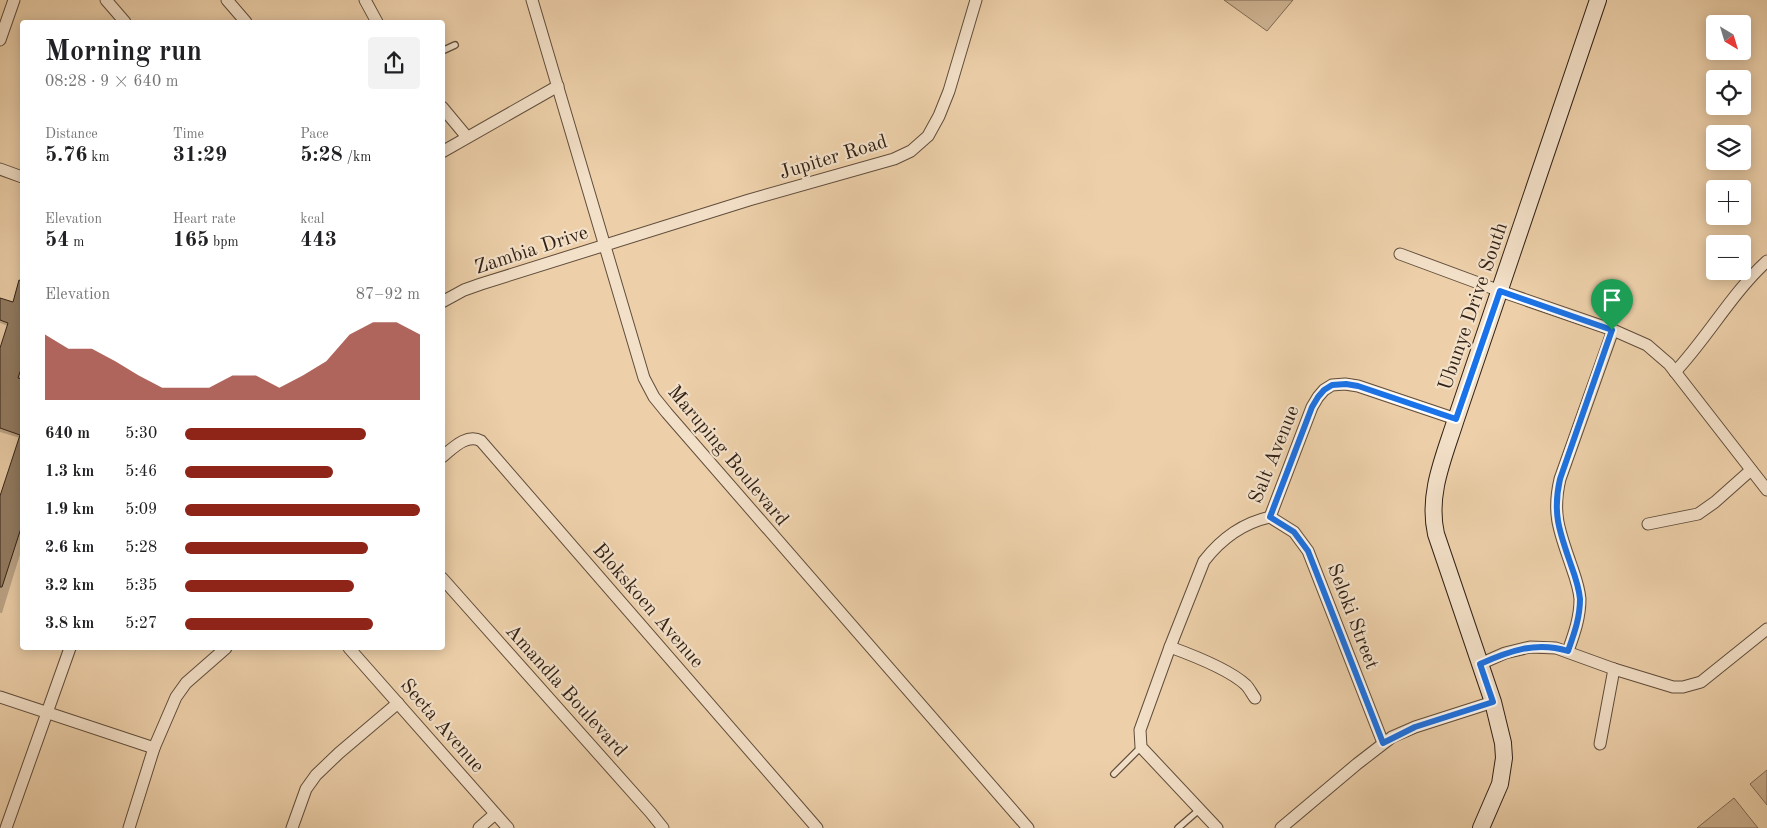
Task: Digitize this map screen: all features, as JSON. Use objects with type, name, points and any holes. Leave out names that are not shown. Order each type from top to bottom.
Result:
[{"type":"street","points":[[0,40],[14,0]]},
{"type":"street","points":[[106,0],[124,20]]},
{"type":"street","points":[[227,0],[244,20]]},
{"type":"street","points":[[365,0],[377,20]]},
{"type":"street","name":"Maruping Boulevard","points":[[532,0],[644,378],[654,397],[1025,826]]},
{"type":"street","name":"Jupiter Road","points":[[604,245],[749,200],[894,159],[911,151],[928,136],[940,116],[976,0]]},
{"type":"street","name":"Ubunye Drive South","points":[[1481,828],[1495,799],[1503,770],[1503,743],[1493,702],[1441,551],[1432,518],[1432,503],[1438,474],[1456,419],[1598,0]]},
{"type":"street","points":[[445,150],[558,86]]},
{"type":"street","points":[[445,111],[467,137]]},
{"type":"street","points":[[0,169],[20,176]]},
{"type":"street","name":"Zambia Drive","points":[[445,300],[481,284],[604,245]]},
{"type":"street","points":[[1400,254],[1612,330],[1647,345],[1659,354],[1675,372],[1767,490]]},
{"type":"street","points":[[1675,372],[1696,348],[1745,283],[1767,261]]},
{"type":"street","points":[[1568,651],[1580,613],[1580,597],[1556,517],[1556,497],[1560,479],[1612,330]]},
{"type":"street","name":"Salt Avenue","points":[[1141,747],[1140,730],[1199,572],[1212,551],[1234,532],[1249,524],[1270,517],[1312,407],[1324,390],[1332,385],[1346,384],[1358,386],[1456,419]]},
{"type":"street","name":"Blokskoen Avenue","points":[[445,455],[464,441],[473,438],[481,441],[817,828]]},
{"type":"street","points":[[1648,524],[1698,514],[1710,506],[1751,470]]},
{"type":"street","name":"Seloki Street","points":[[1270,517],[1294,532],[1308,551],[1383,743]]},
{"type":"street","name":"Amandla Boulevard","points":[[445,581],[663,828]]},
{"type":"street","points":[[1480,664],[1505,653],[1530,647],[1556,648],[1614,669],[1683,688],[1701,682],[1711,675],[1767,629]]},
{"type":"street","points":[[1170,647],[1192,655],[1231,675],[1246,685],[1255,698]]},
{"type":"street","points":[[6,828],[69,650]]},
{"type":"street","points":[[129,828],[154,748],[180,690],[224,650]]},
{"type":"street","name":"Seeta Avenue","points":[[351,650],[508,828]]},
{"type":"street","points":[[1600,744],[1614,669]]},
{"type":"street","points":[[0,696],[154,748]]},
{"type":"street","points":[[1281,828],[1383,743],[1415,727],[1493,702]]},
{"type":"street","points":[[292,828],[306,789],[316,775],[398,703]]},
{"type":"street","points":[[1141,747],[1217,828]]},
{"type":"street","points":[[479,828],[495,814]]},
{"type":"lane","points":[[445,50],[455,45]]},
{"type":"lane","points":[[1114,774],[1141,747]]},
{"type":"lane","points":[[1178,828],[1200,809]]},
{"type":"shaded area","points":[[1224,0],[1293,0],[1267,31]]},
{"type":"shaded area","points":[[1767,770],[1767,805],[1750,784]]},
{"type":"shaded area","points":[[1734,798],[1758,828],[1697,828]]},
{"type":"building","points":[[19,280],[20,372],[18,378],[20,378],[20,435],[0,428],[0,348],[8,323],[0,320],[0,298],[13,302]]},
{"type":"building","points":[[20,435],[20,531],[2,587],[0,587],[0,496]]},
{"type":"route","points":[[1500,291],[1612,330],[1560,479],[1556,497],[1556,517],[1580,597],[1580,613],[1568,651],[1542,646],[1530,647],[1505,653],[1480,664],[1493,702],[1415,727],[1383,743],[1308,551],[1294,532],[1270,517],[1312,407],[1324,390],[1332,385],[1346,384],[1358,386],[1456,419],[1500,291]]}]
